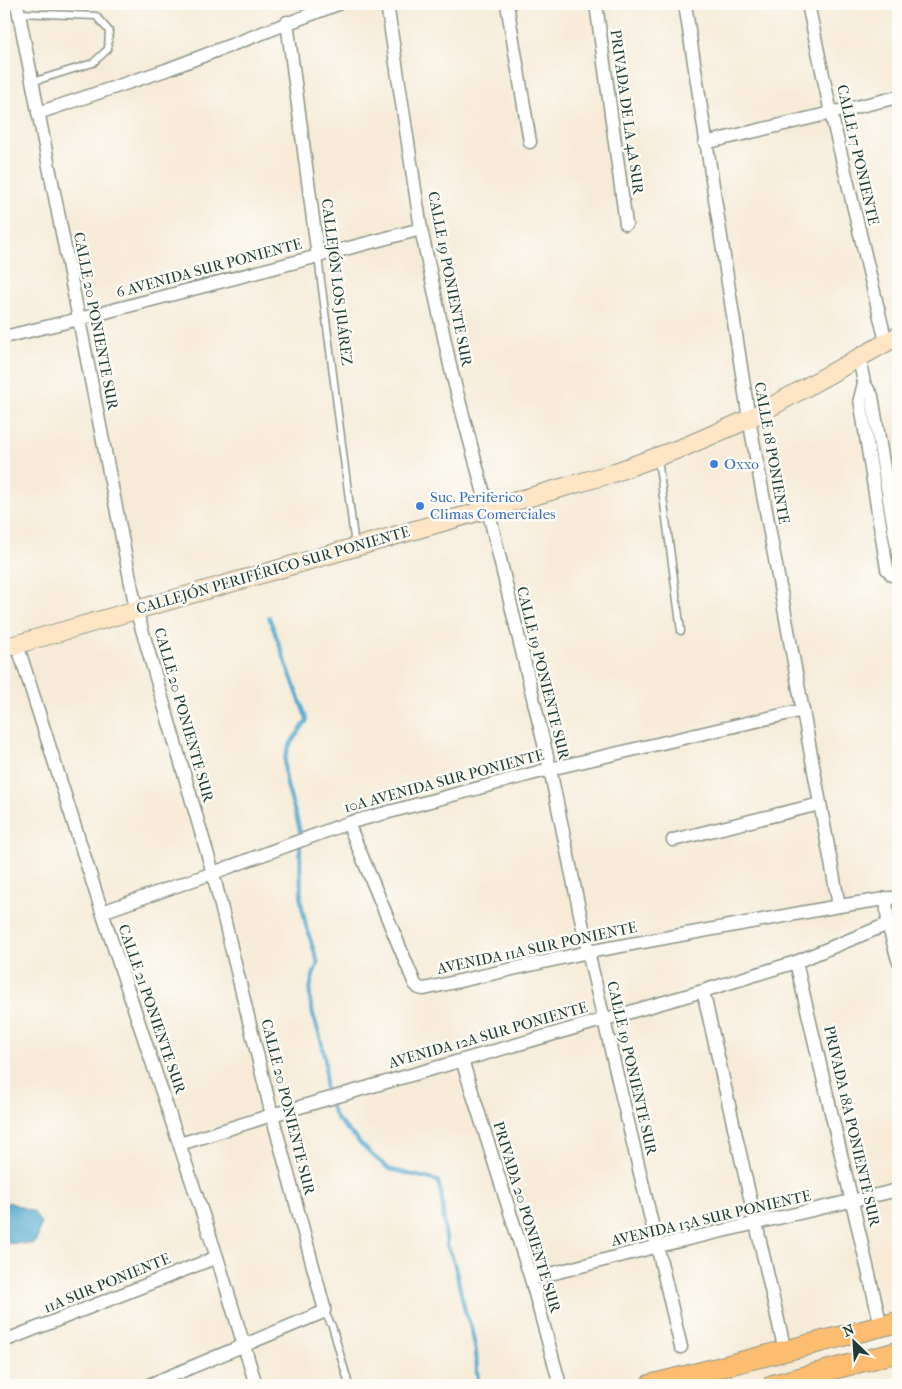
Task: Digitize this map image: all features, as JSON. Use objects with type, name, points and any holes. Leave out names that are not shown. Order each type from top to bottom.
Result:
[{"type":"main road","name":"CALLEJÓN PERIFÉRICO SUR PONIENTE","points":[[10,646],[610,474],[749,419],[892,339]]},
{"type":"main road","points":[[650,1385],[889,1324]]},
{"type":"main road","points":[[773,1385],[898,1352]]},
{"type":"street","points":[[38,113],[166,70],[338,4]]},
{"type":"street","name":"CALLE 19 PONIENTE SUR","points":[[387,4],[421,229],[451,370],[488,509],[550,769],[588,952],[680,1347]]},
{"type":"street","points":[[507,4],[530,142]]},
{"type":"street","name":"PRIVADA DE LA 4A SUR","points":[[596,4],[626,224]]},
{"type":"street","name":"CALLE 18 PONIENTE","points":[[685,4],[749,419],[839,906]]},
{"type":"street","name":"CALLE 17 PONIENTE","points":[[808,4],[831,113],[892,339]]},
{"type":"street","name":"CALLE 20 PONIENTE SUR","points":[[18,8],[136,609],[213,873],[272,1115],[324,1311]]},
{"type":"street","name":"CALLEJÓN LOS JUÁREZ","points":[[287,22],[318,257]]},
{"type":"street","points":[[706,143],[898,97]]},
{"type":"street","name":"6 AVENIDA SUR PONIENTE","points":[[4,337],[421,229]]},
{"type":"street","points":[[859,357],[864,383],[872,396],[898,553]]},
{"type":"street","points":[[864,383],[860,398],[887,569],[892,575],[898,574]]},
{"type":"street","name":"CALLE 21 PONIENTE SUR","points":[[10,646],[180,1144],[256,1385]]},
{"type":"street","name":"10A AVENIDA SUR PONIENTE","points":[[102,912],[348,823],[550,769],[803,710]]},
{"type":"street","points":[[673,840],[820,804]]},
{"type":"street","name":"AVENIDA 11A SUR PONIENTE","points":[[348,823],[415,984],[419,988],[424,989],[588,952],[892,897]]},
{"type":"street","points":[[892,897],[888,924],[898,958]]},
{"type":"street","name":"AVENIDA 12A SUR PONIENTE","points":[[180,1144],[272,1115],[703,991],[796,962],[888,924]]},
{"type":"street","name":"PRIVADA 18A PONIENTE SUR","points":[[796,962],[853,1201],[889,1324]]},
{"type":"street","points":[[703,991],[785,1351]]},
{"type":"street","name":"PRIVADA 20 PONIENTE SUR","points":[[462,1060],[531,1279],[560,1385]]},
{"type":"street","name":"AVENIDA 13A SUR PONIENTE","points":[[531,1279],[658,1246],[898,1190]]},
{"type":"street","name":"11A SUR PONIENTE","points":[[9,1339],[217,1257]]},
{"type":"street","points":[[149,1385],[324,1311]]},
{"type":"lane","points":[[18,8],[96,16],[109,31],[108,49],[93,63],[32,82]]},
{"type":"lane","name":"CALLEJÓN LOS JUÁREZ","points":[[318,257],[356,546]]},
{"type":"lane","points":[[658,456],[681,631]]},
{"type":"lane","points":[[324,1311],[332,1326],[349,1385]]},
{"type":"water","points":[[9,1202],[34,1212],[41,1223],[38,1237],[34,1244],[4,1243],[4,1205]]},
{"type":"waterway","points":[[269,617],[307,720],[290,745],[285,759],[288,790],[300,832]]},
{"type":"waterway","points":[[300,846],[301,902],[306,926],[318,963],[312,978],[310,1002],[323,1047],[325,1088]]},
{"type":"waterway","points":[[331,1107],[336,1118],[371,1154],[389,1169],[438,1181],[442,1198],[447,1245],[454,1262],[465,1311],[471,1326],[479,1385]]},
{"type":"place","name":"Oxxo","points":[[714,464]]},
{"type":"place","name":"Suc. Periferico Climas Comerciales","points":[[420,506]]}]
